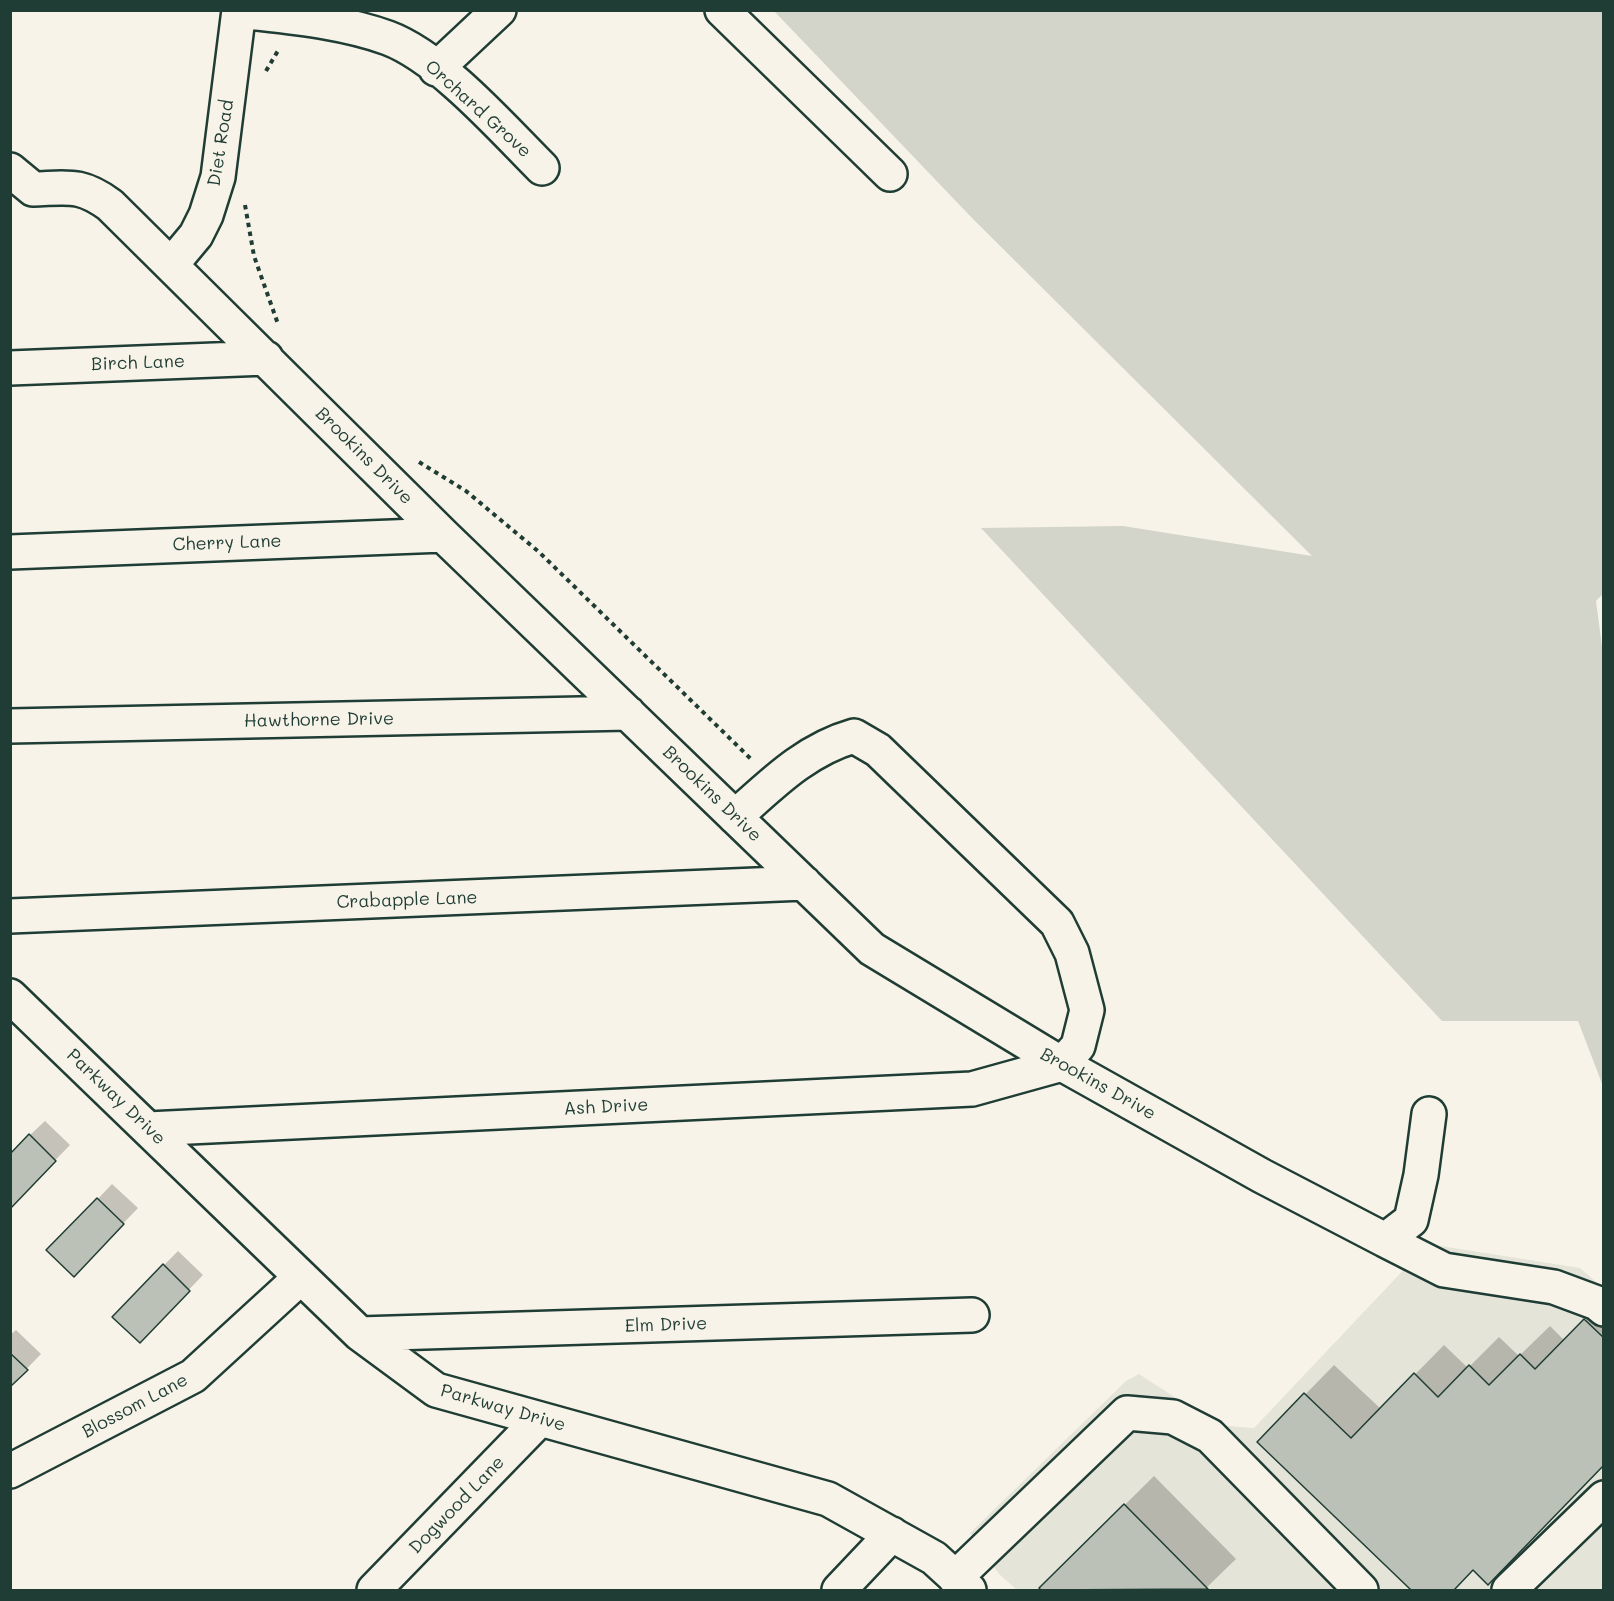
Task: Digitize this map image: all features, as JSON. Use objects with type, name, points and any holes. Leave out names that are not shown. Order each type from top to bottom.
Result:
[{"type":"street","points":[[436,69],[499,10]]},
{"type":"street","points":[[722,10],[890,174]]},
{"type":"street","name":"Orchard Grove","points":[[239,11],[357,28],[391,39],[436,69],[476,103],[542,168]]},
{"type":"street","name":"Diet Road","points":[[171,265],[196,235],[206,215],[218,177],[239,11]]},
{"type":"street","name":"Brookins Drive","points":[[18,183],[91,191],[171,265],[273,345],[443,535],[872,949],[1062,1064],[1262,1176],[1444,1270],[1554,1287],[1597,1303],[1604,1309]]},
{"type":"street","name":"Birch Lane","points":[[10,368],[273,345]]},
{"type":"street","name":"Cherry Lane","points":[[10,552],[443,535]]},
{"type":"street","name":"Hawthorne Drive","points":[[10,726],[628,713]]},
{"type":"street","points":[[735,817],[789,768],[830,743],[854,736],[878,750],[1057,923],[1071,953],[1087,1010],[1078,1046],[1062,1064]]},
{"type":"street","name":"Crabapple Lane","points":[[10,916],[804,883]]},
{"type":"street","name":"Parkway Drive","points":[[10,996],[360,1334],[436,1390],[828,1499],[934,1558],[962,1584]]},
{"type":"street","name":"Ash Drive","points":[[148,1129],[972,1089],[1062,1064]]},
{"type":"street","points":[[1385,1240],[1411,1220],[1421,1175],[1429,1114]]},
{"type":"street","name":"Blossom Lane","points":[[10,1471],[193,1376],[302,1277]]},
{"type":"street","name":"Elm Drive","points":[[360,1334],[972,1316]]},
{"type":"street","points":[[962,1584],[1126,1413],[1173,1417],[1210,1436],[1361,1590]]},
{"type":"street","name":"Dogwood Lane","points":[[374,1590],[539,1420]]},
{"type":"street","points":[[1509,1590],[1604,1498]]},
{"type":"street","points":[[839,1590],[892,1534]]},
{"type":"path","points":[[261,81],[280,44]]},
{"type":"path","points":[[246,194],[245,206],[273,345]]},
{"type":"path","points":[[409,456],[466,490],[539,552],[774,782]]},
{"type":"shaded area","points":[[774,11],[1603,11],[1604,593],[1596,601],[1604,662],[1603,1086],[1578,1021],[1442,1021],[981,528],[1123,526],[1312,556],[973,219]]},
{"type":"shaded area","points":[[1428,1244],[1580,1268],[1603,1288],[1603,1590],[1017,1590],[999,1574],[970,1533],[1126,1381],[1139,1374],[1218,1425],[1254,1428]]},
{"type":"building","points":[[29,1134],[56,1161],[10,1209],[10,1154]]},
{"type":"building","points":[[97,1198],[124,1224],[74,1277],[46,1250]]},
{"type":"building","points":[[163,1264],[190,1291],[140,1343],[112,1317]]},
{"type":"building","points":[[1584,1319],[1604,1338],[1604,1465],[1488,1585],[1473,1570],[1454,1590],[1411,1590],[1257,1442],[1304,1393],[1351,1438],[1414,1373],[1438,1397],[1469,1365],[1489,1385],[1520,1354],[1535,1369]]},
{"type":"building","points":[[10,1353],[28,1370],[10,1387]]},
{"type":"building","points":[[1124,1504],[1208,1589],[1041,1590],[1039,1588]]}]
